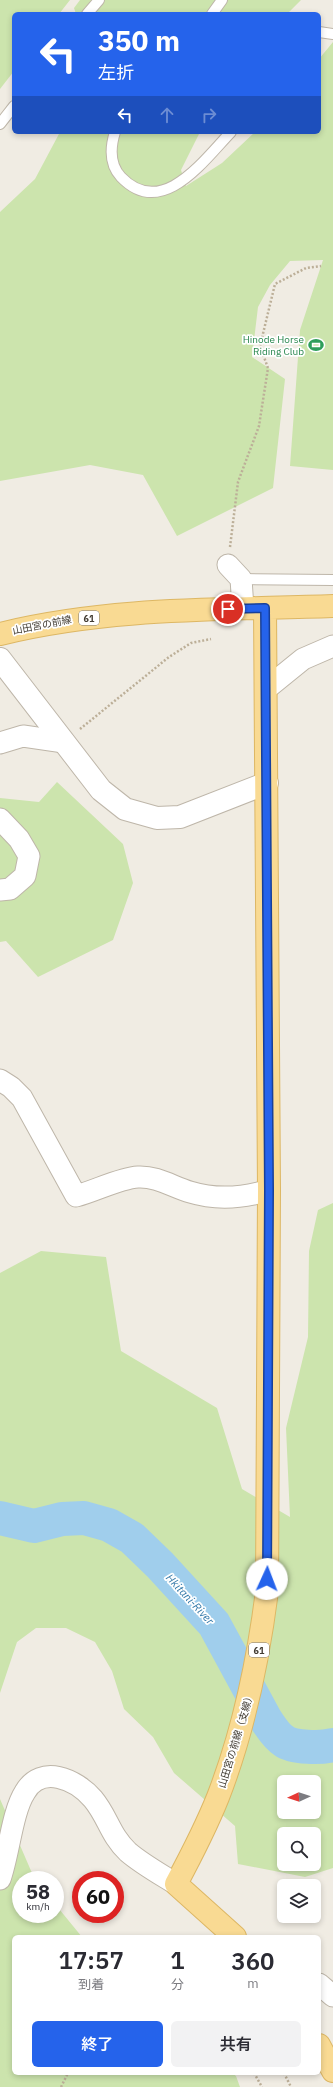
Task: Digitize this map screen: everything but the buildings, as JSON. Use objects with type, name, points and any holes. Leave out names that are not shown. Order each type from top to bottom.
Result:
[{"type":"main road","name":"61","points":[[243,608],[333,606]]},
{"type":"main road","name":"山田宮の前線","points":[[0,634],[78,619],[243,608]]},
{"type":"main road","name":"山田宮の前線（支線）","points":[[176,1884],[200,1838],[218,1798],[239,1735],[253,1685],[267,1591],[269,1190],[265,608]]},
{"type":"main road","points":[[176,1884],[233,1935]]},
{"type":"main road","points":[[321,2049],[332,2068]]},
{"type":"street","points":[[234,572],[243,608]]},
{"type":"street","points":[[266,689],[303,659],[333,646]]},
{"type":"street","points":[[0,659],[109,798],[125,809],[149,817],[172,818],[188,815],[267,783]]},
{"type":"street","points":[[0,743],[24,736],[64,742]]},
{"type":"street","points":[[0,819],[19,839],[28,856],[25,876],[10,889],[0,890]]},
{"type":"street","points":[[0,1080],[12,1087],[22,1098],[51,1154],[76,1196],[138,1177],[159,1180],[207,1197],[228,1198],[255,1194],[269,1190]]},
{"type":"street","points":[[0,1879],[6,1861],[17,1811],[24,1793],[31,1783],[41,1777],[54,1775],[75,1784],[93,1799],[113,1836],[129,1852],[176,1884]]},
{"type":"street","points":[[321,1986],[333,1996]]},
{"type":"lane","points":[[89,12],[98,0]]},
{"type":"lane","points":[[213,12],[222,0]]},
{"type":"lane","points":[[321,32],[333,34]]},
{"type":"lane","points":[[0,124],[12,109]]},
{"type":"lane","points":[[114,134],[111,156],[114,170],[132,187],[145,191],[161,192],[177,186],[229,134]]},
{"type":"lane","points":[[234,572],[333,580]]},
{"type":"path","points":[[234,572],[238,482],[259,426],[268,368],[260,346],[275,284],[306,268],[321,266]]},
{"type":"path","points":[[64,742],[169,656],[190,643],[211,639]]},
{"type":"path","points":[[61,2087],[67,2075]]},
{"type":"path","points":[[255,2075],[262,2087]]},
{"type":"path","points":[[285,2075],[291,2087]]},
{"type":"green space","points":[[0,0],[70,0],[61,12],[12,12],[12,74],[0,89]]},
{"type":"green space","points":[[80,0],[301,0],[289,12],[75,12],[74,8]]},
{"type":"green space","points":[[333,42],[333,470],[290,466],[300,330],[323,260],[290,261],[270,285],[258,307],[252,357],[285,379],[273,488],[177,536],[143,475],[90,465],[0,481],[0,212],[35,179],[59,134],[199,134],[181,170],[186,186],[222,163],[253,134],[321,134],[321,57]]},
{"type":"green space","points":[[57,782],[123,844],[133,883],[113,940],[38,977],[6,941],[0,942],[0,798],[39,802]]},
{"type":"green space","points":[[333,1203],[333,1868],[305,1877],[238,1864],[235,1826],[174,1773],[153,1737],[124,1709],[112,1671],[95,1642],[66,1628],[36,1628],[17,1642],[0,1693],[0,1273],[41,1251],[106,1257],[121,1351],[217,1408],[242,1489],[290,1517],[286,1428],[308,1337],[309,1251],[318,1210]]},
{"type":"green space","points":[[0,1799],[31,1871],[12,1871],[12,1923],[64,1923],[64,1915],[80,1935],[12,1935],[12,2075],[235,2075],[240,2087],[0,2087]]},
{"type":"waterway","name":"Hkitani-River","points":[[0,1518],[34,1526],[62,1519],[84,1518],[109,1525],[132,1538],[160,1565],[214,1624],[266,1720],[279,1737],[294,1745],[315,1747],[333,1745]]},
{"type":"place","name":"Hinode Horse Riding Club","points":[[316,345]]},
{"type":"route","points":[[228,609],[265,608],[269,1190],[267,1579]]}]
